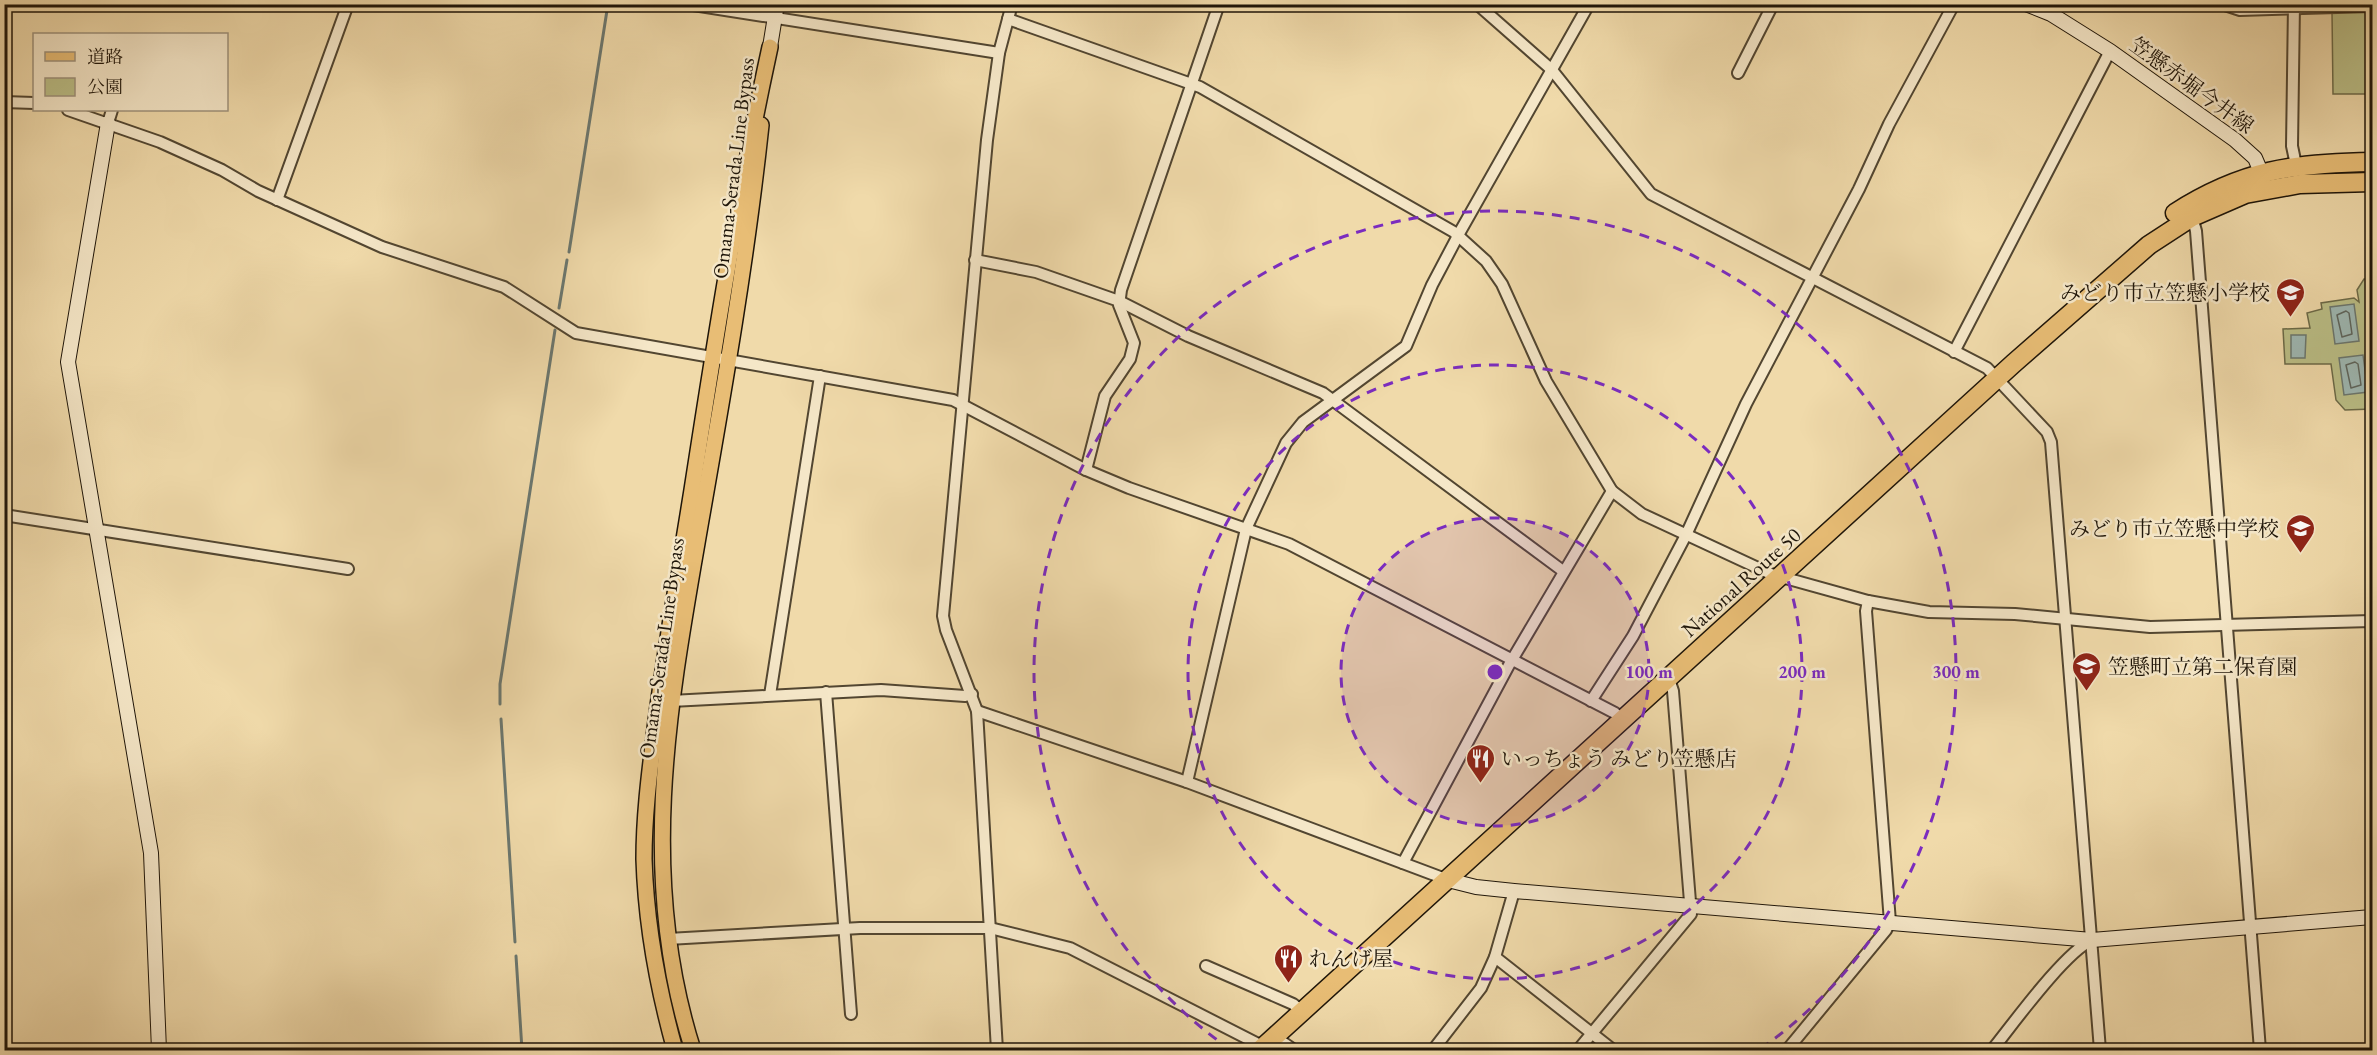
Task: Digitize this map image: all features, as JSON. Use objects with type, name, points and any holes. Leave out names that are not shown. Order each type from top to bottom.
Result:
[{"type":"highway","points":[[2065,317],[2104,272],[2148,231],[2213,192],[2261,172],[2295,165],[2373,162]]},
{"type":"highway","points":[[2065,317],[2149,245],[2192,217],[2245,194],[2285,186],[2373,182]]},
{"type":"highway","name":"National Route 50","points":[[1266,1045],[2065,317]]},
{"type":"main road","name":"Omama-Serada Line Bypass","points":[[675,1050],[659,984],[648,913],[645,826],[658,701],[712,357],[745,160],[770,47]]},
{"type":"main road","name":"Omama-Serada Line Bypass","points":[[693,1050],[682,1017],[668,939],[662,886],[662,827],[671,701],[728,360],[757,166],[770,47]]},
{"type":"street","points":[[277,200],[348,4]]},
{"type":"street","points":[[687,4],[776,11],[999,53]]},
{"type":"street","points":[[998,1050],[977,711],[946,630],[943,616],[975,260],[999,53],[1012,4]]},
{"type":"street","points":[[1086,470],[1105,396],[1130,359],[1134,343],[1119,301],[1219,4]]},
{"type":"street","points":[[1477,4],[1552,70],[1644,188],[1987,368],[2050,439],[2100,1050]]},
{"type":"street","points":[[1187,782],[1246,529],[1290,437],[1303,422],[1406,346],[1432,285],[1589,4]]},
{"type":"street","points":[[1738,73],[1773,4]]},
{"type":"street","points":[[1591,701],[1633,636],[1686,535],[1746,404],[1889,124],[1954,4]]},
{"type":"street","name":"笠懸赤堀今井線","points":[[2026,4],[2042,6],[2110,51],[2235,140],[2254,158],[2261,172]]},
{"type":"street","points":[[2222,4],[2240,10],[2294,6],[2373,6]]},
{"type":"street","points":[[2294,6],[2292,146],[2295,165]]},
{"type":"street","points":[[770,47],[776,11]]},
{"type":"street","points":[[1008,19],[1192,83],[1459,236],[1486,261],[1502,285],[1546,381],[1612,492],[1642,514],[1781,577],[1868,601],[1929,612],[2066,618],[2135,626],[2227,626],[2373,621]]},
{"type":"street","points":[[1954,352],[2110,51]]},
{"type":"street","points":[[4,102],[33,103]]},
{"type":"street","points":[[76,111],[110,116],[277,200],[411,259],[504,287],[576,333],[820,376],[962,404],[1086,470],[1289,544],[1591,701],[1623,720]]},
{"type":"street","points":[[110,116],[68,362],[151,854],[159,1050]]},
{"type":"street","points":[[2245,194],[2256,184],[2261,172],[2268,179],[2279,182],[2373,177]]},
{"type":"street","points":[[2192,217],[2196,231],[2260,1050]]},
{"type":"street","points":[[975,260],[1036,272],[1119,301],[1188,336],[1335,400],[1563,571]]},
{"type":"street","points":[[770,695],[820,376]]},
{"type":"street","points":[[1403,863],[1563,571],[1612,492]]},
{"type":"street","points":[[4,515],[348,569]]},
{"type":"street","points":[[1786,1050],[1886,930],[1890,922],[1866,611],[1868,601]]},
{"type":"street","points":[[1578,1050],[1689,917],[1692,906],[1674,691],[1669,679]]},
{"type":"street","points":[[671,701],[881,690],[965,696],[972,694]]},
{"type":"street","points":[[825,692],[851,1014]]},
{"type":"street","points":[[977,711],[1187,782],[1448,880],[1476,887],[2092,940],[2373,917]]},
{"type":"street","points":[[1434,1050],[1469,1007],[1481,988],[1495,957],[1514,891]]},
{"type":"street","points":[[668,939],[844,928],[990,928],[1070,948],[1266,1045],[1294,1050]]},
{"type":"street","points":[[1992,1050],[2032,999],[2080,946],[2092,940]]},
{"type":"street","points":[[1495,957],[1613,1050]]},
{"type":"street","points":[[1206,966],[1293,1004],[1303,1012]]},
{"type":"green space","points":[[2372,11],[2372,94],[2333,94],[2332,12]]},
{"type":"green space","points":[[2364,279],[2372,279],[2372,356],[2366,349],[2372,389],[2372,409],[2345,410],[2336,400],[2331,364],[2285,364],[2283,329],[2310,328],[2307,313],[2322,309],[2321,303],[2354,298],[2359,302],[2357,290]]},
{"type":"water","points":[[2354,304],[2359,341],[2335,344],[2330,307]]},
{"type":"water","points":[[2291,335],[2306,335],[2305,358],[2291,358]]},
{"type":"water","points":[[2363,355],[2368,392],[2344,395],[2339,358]]},
{"type":"waterway","points":[[569,252],[608,4]]},
{"type":"waterway","points":[[559,308],[567,260]]},
{"type":"waterway","points":[[500,704],[500,684],[555,330]]},
{"type":"waterway","points":[[501,719],[515,942]]},
{"type":"waterway","points":[[516,956],[522,1050]]},
{"type":"place","name":"みどり市立笠懸小学校","points":[[2291,318]]},
{"type":"place","name":"みどり市立笠懸中学校","points":[[2300,554]]},
{"type":"place","name":"笠懸町立第二保育園","points":[[2087,692]]},
{"type":"place","name":"いっちょう みどり笠懸店","points":[[1480,784]]},
{"type":"place","name":"れんげ屋","points":[[1288,984]]}]
